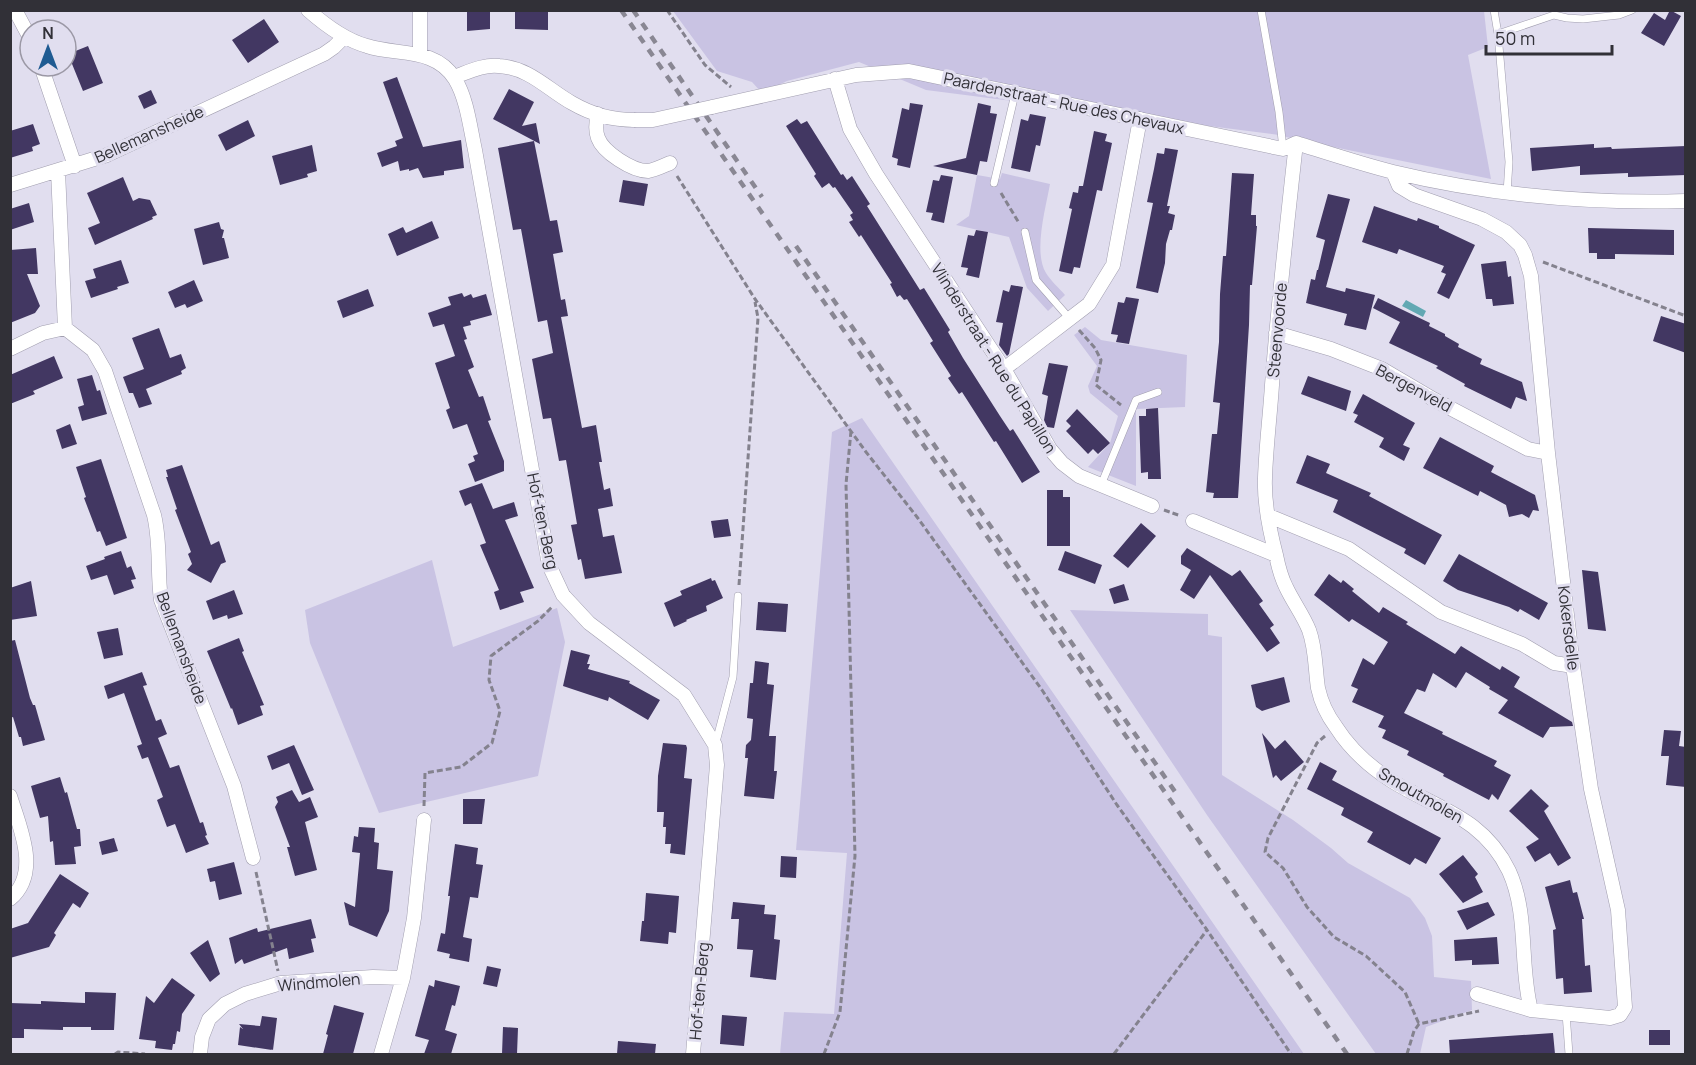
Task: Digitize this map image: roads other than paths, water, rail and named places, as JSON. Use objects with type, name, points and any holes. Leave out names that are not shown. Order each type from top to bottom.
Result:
[{"type":"street","name":"Hof-ten-Berg","points":[[308,10],[320,21],[344,36],[367,46],[430,57],[439,62],[454,77],[462,92],[475,150],[549,565],[563,595],[589,623],[684,694],[715,745],[716,775],[693,1054]]},
{"type":"street","points":[[420,10],[420,54]]},
{"type":"street","name":"Bellemansheide","points":[[10,185],[107,155],[324,54],[344,36]]},
{"type":"street","name":"Paardenstraat - Rue des Chevaux","points":[[454,77],[490,66],[510,68],[530,75],[574,104],[598,114],[623,120],[653,120],[856,75],[909,71],[1227,138],[1290,146],[1393,172],[1471,188],[1508,194],[1597,201],[1686,201]]},
{"type":"street","points":[[45,78],[75,166]]},
{"type":"street","name":"Vlinderstraat - Rue du Papillon","points":[[835,80],[855,138],[876,174],[1004,369],[1050,449],[1062,463],[1079,476],[1152,506]]},
{"type":"street","points":[[598,114],[595,125],[598,139],[613,155],[632,168],[649,171],[670,164]]},
{"type":"street","points":[[1004,369],[1089,304],[1113,265],[1140,118]]},
{"type":"street","name":"Steenvoorde","points":[[1276,555],[1265,480],[1290,146]]},
{"type":"street","points":[[10,349],[43,333],[65,328],[58,171]]},
{"type":"street","name":"Kokersdelle","points":[[1393,172],[1399,186],[1414,195],[1501,228],[1514,239],[1525,255],[1531,276],[1548,453],[1573,666],[1591,789],[1618,910],[1625,1006],[1620,1015],[1610,1018],[1531,1010],[1478,994]]},
{"type":"street","name":"Bellemansheide","points":[[65,328],[93,350],[105,371],[154,514],[159,535],[161,600],[234,786],[253,858]]},
{"type":"street","name":"Bergenveld","points":[[1276,333],[1331,348],[1382,369],[1433,399],[1528,448],[1548,453]]},
{"type":"street","points":[[1269,516],[1349,549],[1442,612],[1522,644],[1554,663],[1573,666]]},
{"type":"street","points":[[1193,521],[1276,555]]},
{"type":"street","name":"Smoutmolen","points":[[1276,555],[1285,585],[1309,631],[1316,659],[1318,689],[1323,707],[1336,727],[1369,765],[1470,824],[1492,846],[1509,871],[1519,904],[1527,995],[1531,1010]]},
{"type":"street","points":[[10,796],[26,852],[26,877],[16,894],[10,899]]},
{"type":"street","points":[[381,1054],[403,978],[414,918],[424,820]]},
{"type":"street","name":"Windmolen","points":[[200,1054],[202,1037],[209,1019],[225,1004],[245,994],[281,983],[373,977],[403,978]]},
{"type":"lane","points":[[1261,10],[1279,112],[1290,146]]},
{"type":"lane","points":[[1494,10],[1509,162],[1508,194]]},
{"type":"lane","points":[[1498,34],[1554,15],[1583,19],[1619,15],[1632,10]]},
{"type":"lane","points":[[994,183],[1015,94]]},
{"type":"lane","points":[[1025,232],[1036,280],[1070,319]]},
{"type":"lane","points":[[1101,485],[1136,400],[1158,392]]},
{"type":"lane","points":[[715,745],[733,677],[738,596]]},
{"type":"lane","points":[[1566,1013],[1569,1054]]},
{"type":"water","points":[[1406,300],[1426,311],[1423,317],[1402,306]]},
{"type":"railway","points":[[621,10],[1347,1054]]},
{"type":"railway","points":[[633,10],[762,197]]},
{"type":"railway","points":[[796,246],[1178,796]]}]
